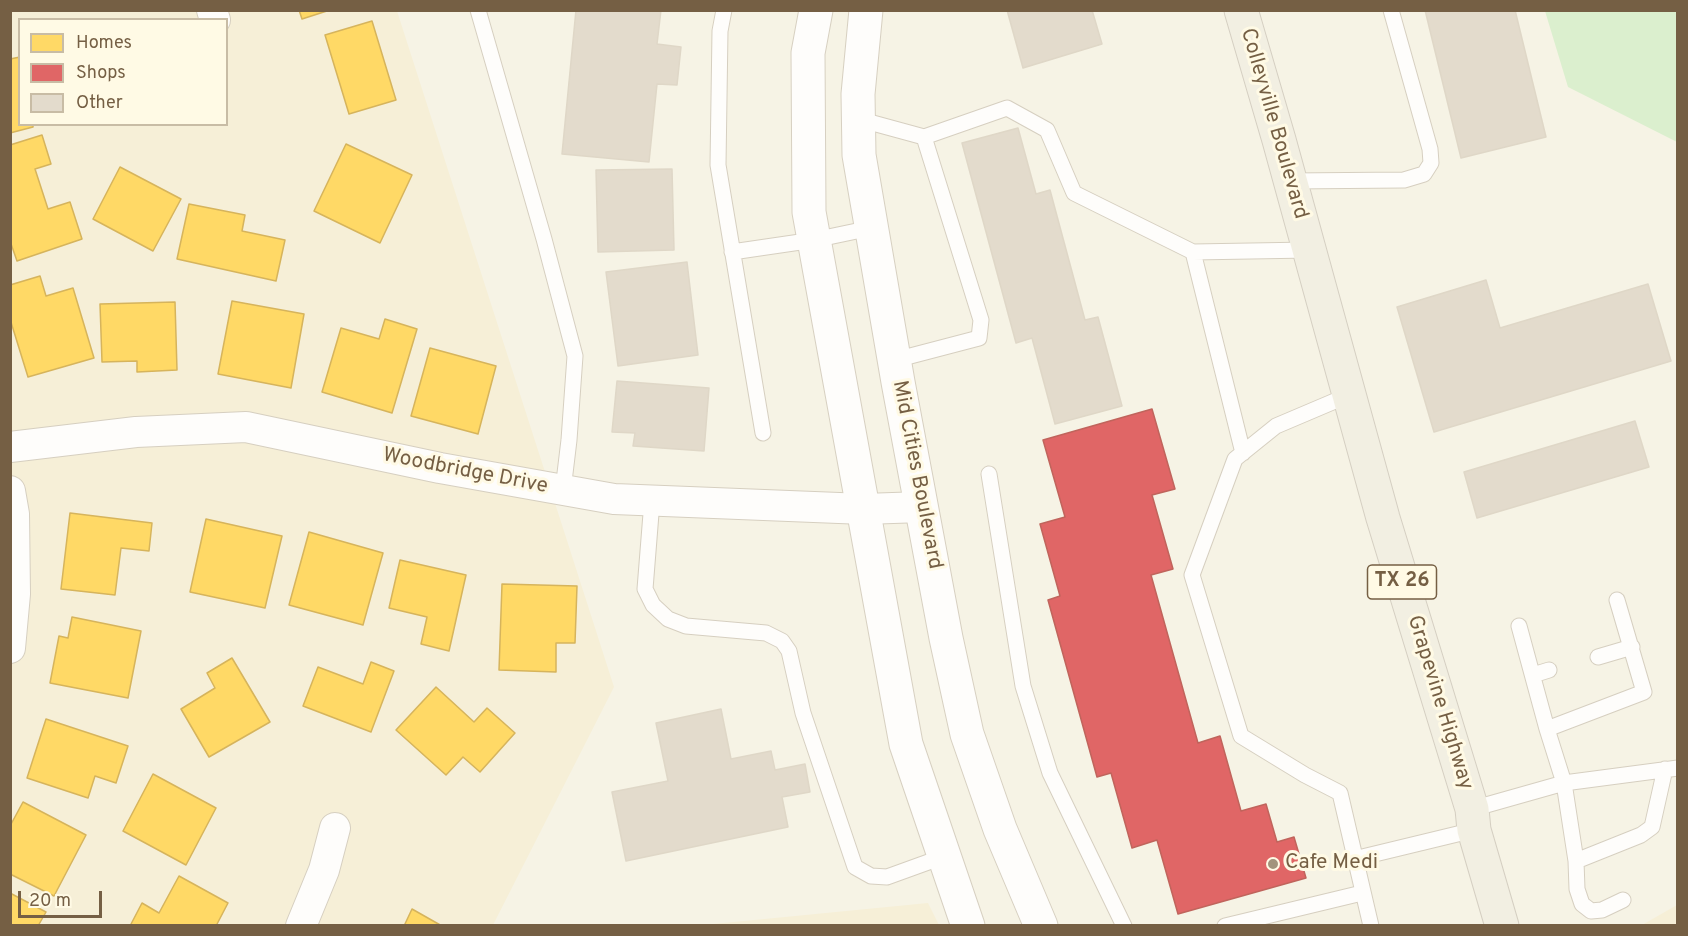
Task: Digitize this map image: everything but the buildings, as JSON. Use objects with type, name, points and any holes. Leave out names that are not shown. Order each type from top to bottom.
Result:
[{"type":"main road","points":[[816,10],[808,53],[809,212],[906,744],[968,926]]},
{"type":"main road","name":"Mid Cities Boulevard","points":[[866,10],[858,94],[859,155],[946,638],[967,734],[1000,828],[1041,926]]},
{"type":"main road","name":"Colleyville Boulevard","points":[[1241,10],[1307,244]]},
{"type":"main road","name":"Grapevine Highway","points":[[1307,244],[1383,518],[1473,819],[1502,926]]},
{"type":"street","name":"Woodbridge Drive","points":[[10,447],[136,432],[246,427],[440,468],[614,499],[864,509],[922,507]]},
{"type":"street","points":[[10,491],[14,514],[15,594],[10,648]]},
{"type":"street","points":[[301,926],[324,870],[335,828]]},
{"type":"lane","points":[[478,10],[575,356],[563,490]]},
{"type":"lane","points":[[724,10],[720,31],[718,165],[763,433]]},
{"type":"lane","points":[[1290,181],[1404,180],[1424,174],[1431,163],[1430,149],[1390,10]]},
{"type":"lane","points":[[858,119],[924,136],[1007,108],[1047,130],[1074,193],[1193,252],[1307,244]]},
{"type":"lane","points":[[895,360],[979,338],[981,320],[924,136]]},
{"type":"lane","points":[[732,252],[814,240],[871,228]]},
{"type":"lane","points":[[1193,252],[1243,453]]},
{"type":"lane","points":[[1349,395],[1276,426],[1235,459],[1192,575],[1241,736],[1305,775],[1340,793],[1371,926]]},
{"type":"lane","points":[[989,474],[1023,686],[1050,773],[1124,926]]},
{"type":"lane","points":[[652,501],[645,589],[653,605],[668,619],[686,626],[766,633],[782,641],[789,651],[803,713],[855,867],[871,876],[887,877],[945,856]]},
{"type":"lane","points":[[1547,729],[1644,692],[1617,600]]},
{"type":"lane","points":[[1519,627],[1564,783],[1576,861],[1577,889],[1582,904],[1591,911],[1602,910],[1623,900]]},
{"type":"lane","points":[[1598,657],[1632,647]]},
{"type":"lane","points":[[1533,675],[1549,670]]},
{"type":"lane","points":[[1354,859],[1473,819],[1564,783],[1671,768],[1652,827],[1641,836],[1576,861]]},
{"type":"lane","points":[[1225,926],[1362,893]]},
{"type":"shaded area","points":[[10,11],[397,11],[614,687],[493,925],[11,925]]},
{"type":"shaded area","points":[[928,903],[939,925],[703,925]]},
{"type":"shaded area","points":[[1677,905],[1677,925],[1642,925]]},
{"type":"green space","points":[[1545,11],[1677,11],[1677,142],[1568,87]]},
{"type":"place","name":"Cafe Medi","points":[[1273,864]]}]
